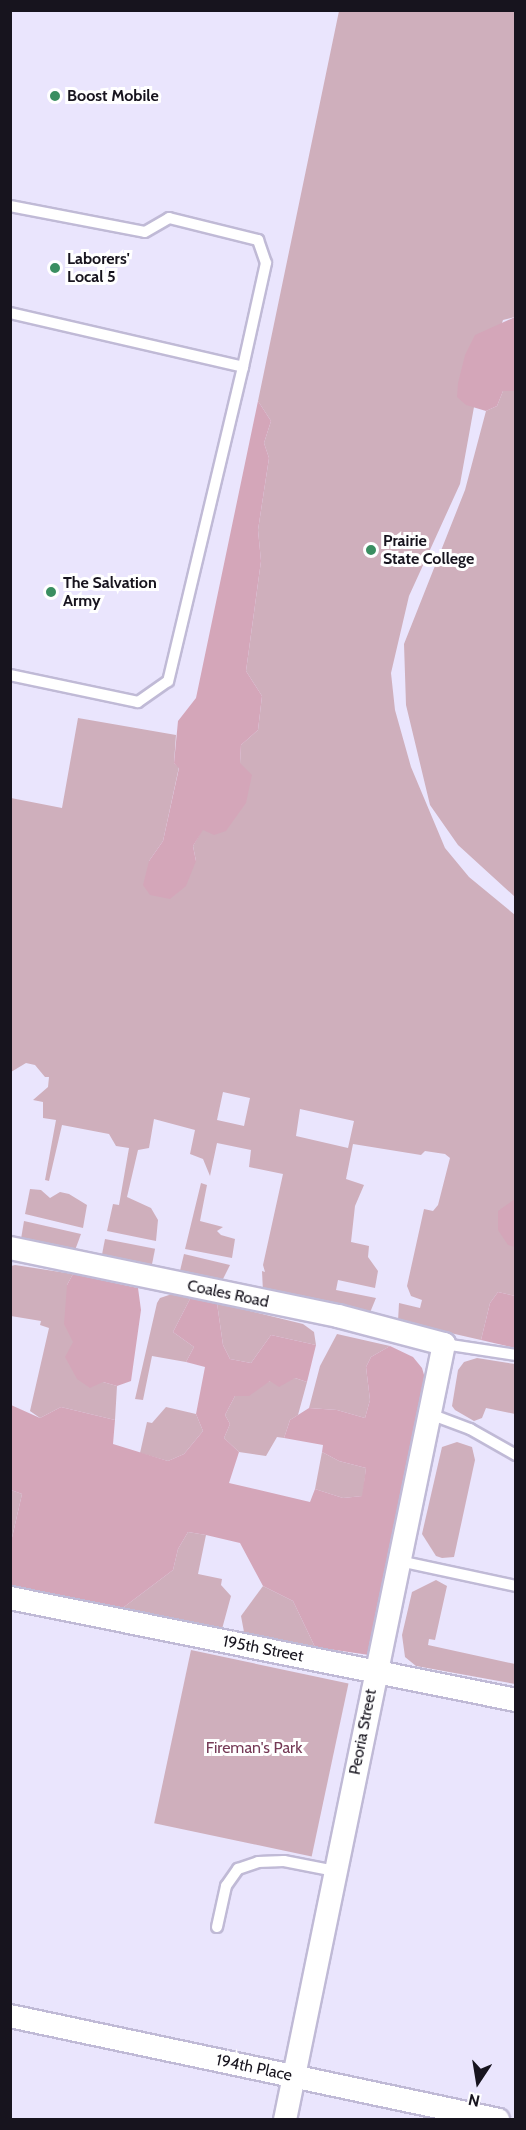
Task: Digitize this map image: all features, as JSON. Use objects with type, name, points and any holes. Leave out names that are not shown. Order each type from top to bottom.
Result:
[{"type":"street","name":"Coales Road","points":[[10,1248],[338,1316],[444,1344]]},
{"type":"street","name":"Peoria Street","points":[[285,2120],[444,1344]]},
{"type":"street","name":"195th Street","points":[[10,1598],[516,1700]]},
{"type":"street","name":"194th Place","points":[[10,2016],[498,2120]]},
{"type":"lane","points":[[10,206],[145,232],[169,218],[258,240],[266,262],[168,681],[138,702],[10,675]]},
{"type":"lane","points":[[10,313],[243,367]]},
{"type":"lane","points":[[444,1344],[516,1355]]},
{"type":"lane","points":[[429,1414],[470,1430],[516,1455]]},
{"type":"lane","points":[[398,1561],[516,1586]]},
{"type":"lane","points":[[217,1927],[226,1886],[238,1869],[258,1862],[284,1861],[335,1871]]},
{"type":"green space","name":"Prairie State College","points":[[339,11],[515,11],[515,317],[503,320],[474,407],[460,484],[409,596],[391,673],[395,710],[411,767],[445,848],[469,877],[515,915],[515,1296],[498,1292],[490,1303],[481,1340],[398,1321],[399,1303],[420,1308],[422,1300],[411,1296],[407,1286],[424,1209],[433,1211],[438,1205],[450,1158],[445,1154],[425,1151],[421,1155],[353,1144],[346,1179],[364,1185],[355,1206],[351,1242],[369,1246],[368,1257],[378,1271],[375,1288],[338,1280],[336,1290],[376,1298],[369,1315],[263,1292],[262,1271],[265,1272],[263,1265],[283,1174],[249,1167],[251,1150],[217,1143],[210,1176],[203,1159],[190,1154],[195,1130],[154,1119],[149,1148],[138,1150],[127,1197],[151,1208],[158,1220],[156,1241],[107,1231],[113,1204],[119,1205],[129,1148],[116,1146],[109,1134],[62,1125],[49,1181],[45,1180],[56,1120],[43,1118],[43,1102],[33,1100],[48,1087],[49,1077],[45,1077],[35,1065],[26,1063],[11,1072],[11,798],[62,808],[78,718],[176,735],[174,763],[179,767],[163,841],[149,861],[196,861],[193,846],[240,763],[241,745],[258,730],[262,696],[246,671],[261,561],[258,530],[269,458],[264,443],[271,421],[258,401]],"holes":[[[223,1092],[250,1098],[244,1126],[217,1120]],[[300,1109],[354,1121],[348,1148],[296,1136]]]},
{"type":"green space","points":[[503,391],[515,391],[515,897],[458,845],[430,805],[406,705],[404,644],[465,490],[486,411],[497,406]]},
{"type":"green space","points":[[201,1183],[207,1185],[200,1221],[223,1227],[217,1231],[221,1235],[235,1239],[232,1258],[185,1249]]},
{"type":"green space","points":[[30,1189],[41,1190],[50,1198],[60,1192],[69,1194],[87,1205],[83,1228],[25,1214]]},
{"type":"green space","points":[[24,1221],[81,1234],[74,1253],[25,1243],[21,1239]]},
{"type":"green space","points":[[105,1239],[155,1249],[151,1268],[101,1259]]},
{"type":"green space","points":[[184,1254],[230,1265],[221,1283],[179,1275]]},
{"type":"green space","points":[[11,1266],[73,1274],[67,1285],[103,1382],[117,1386],[115,1420],[61,1407],[40,1418],[30,1411],[49,1328],[40,1325],[41,1321],[11,1316]]},
{"type":"green space","points":[[172,1294],[191,1297],[173,1332],[194,1347],[186,1362],[152,1356],[143,1400],[135,1399],[157,1303],[160,1298]]},
{"type":"green space","points":[[217,1303],[303,1324],[314,1332],[316,1345],[271,1335],[251,1363],[230,1359],[223,1345]]},
{"type":"green space","points":[[337,1334],[390,1346],[371,1357],[366,1367],[370,1400],[365,1418],[337,1410],[309,1408],[320,1366]]},
{"type":"green space","points":[[477,1358],[515,1364],[515,1414],[486,1408],[482,1418],[474,1421],[452,1406],[458,1370],[464,1362]]},
{"type":"green space","points":[[295,1378],[307,1382],[298,1415],[290,1420],[284,1438],[277,1437],[266,1456],[239,1452],[224,1438],[230,1424],[225,1415],[235,1396],[270,1381]]},
{"type":"green space","points":[[166,1407],[196,1414],[203,1431],[184,1454],[168,1461],[140,1453],[147,1422],[152,1423]]},
{"type":"green space","points":[[457,1442],[472,1447],[475,1460],[454,1557],[442,1558],[436,1556],[422,1534],[442,1447]]},
{"type":"green space","points":[[322,1452],[339,1461],[366,1468],[363,1496],[343,1498],[315,1489]]},
{"type":"green space","points":[[11,1490],[22,1494],[11,1542]]},
{"type":"green space","points":[[188,1532],[206,1535],[198,1574],[222,1579],[221,1585],[231,1596],[222,1629],[120,1610],[173,1570],[178,1549]]},
{"type":"green space","points":[[436,1580],[447,1586],[435,1640],[429,1639],[428,1645],[515,1664],[515,1684],[416,1666],[405,1657],[402,1635],[412,1592]]},
{"type":"green space","points":[[263,1586],[293,1601],[315,1647],[244,1632],[241,1616]]},
{"type":"green space","name":"Fireman's Park","points":[[191,1650],[348,1683],[312,1857],[154,1823]]},
{"type":"shaded area","points":[[515,317],[515,391],[503,391],[497,406],[486,411],[466,405],[457,397],[458,383],[465,355],[475,335]]},
{"type":"shaded area","points":[[258,401],[271,421],[264,443],[269,458],[258,530],[261,561],[246,671],[262,696],[258,730],[241,745],[240,763],[252,775],[246,803],[226,831],[214,835],[203,830],[193,846],[196,861],[186,886],[170,899],[150,895],[143,885],[149,861],[163,841],[179,768],[174,763],[178,721],[196,698]]},
{"type":"shaded area","points":[[515,1199],[515,1247],[508,1245],[498,1230],[498,1211]]},
{"type":"shaded area","points":[[73,1274],[138,1288],[141,1310],[131,1381],[117,1386],[103,1382],[90,1388],[77,1379],[65,1357],[73,1342],[64,1324],[67,1285]]},
{"type":"shaded area","points":[[498,1292],[515,1296],[515,1348],[481,1340],[490,1303]]},
{"type":"shaded area","points":[[191,1297],[217,1303],[223,1345],[230,1359],[251,1363],[271,1335],[316,1345],[307,1382],[295,1378],[279,1387],[270,1381],[249,1396],[235,1396],[225,1415],[230,1424],[224,1438],[239,1452],[229,1483],[310,1502],[315,1489],[343,1498],[362,1496],[366,1468],[339,1461],[322,1452],[323,1445],[284,1438],[290,1420],[309,1408],[337,1410],[365,1418],[370,1400],[366,1367],[371,1357],[390,1346],[413,1357],[422,1368],[429,1392],[369,1655],[315,1647],[293,1601],[263,1586],[240,1543],[206,1535],[188,1532],[178,1549],[173,1570],[120,1610],[11,1587],[11,1542],[22,1494],[11,1490],[11,1405],[40,1418],[61,1407],[115,1420],[113,1444],[168,1461],[184,1454],[203,1431],[196,1414],[205,1367],[186,1362],[194,1347],[173,1332]]},
{"type":"place","name":"Boost Mobile","points":[[55,96]]},
{"type":"place","name":"Laborers' Local 5","points":[[55,268]]},
{"type":"place","name":"Prairie State College","points":[[371,550]]},
{"type":"place","name":"The Salvation Army","points":[[51,592]]}]
